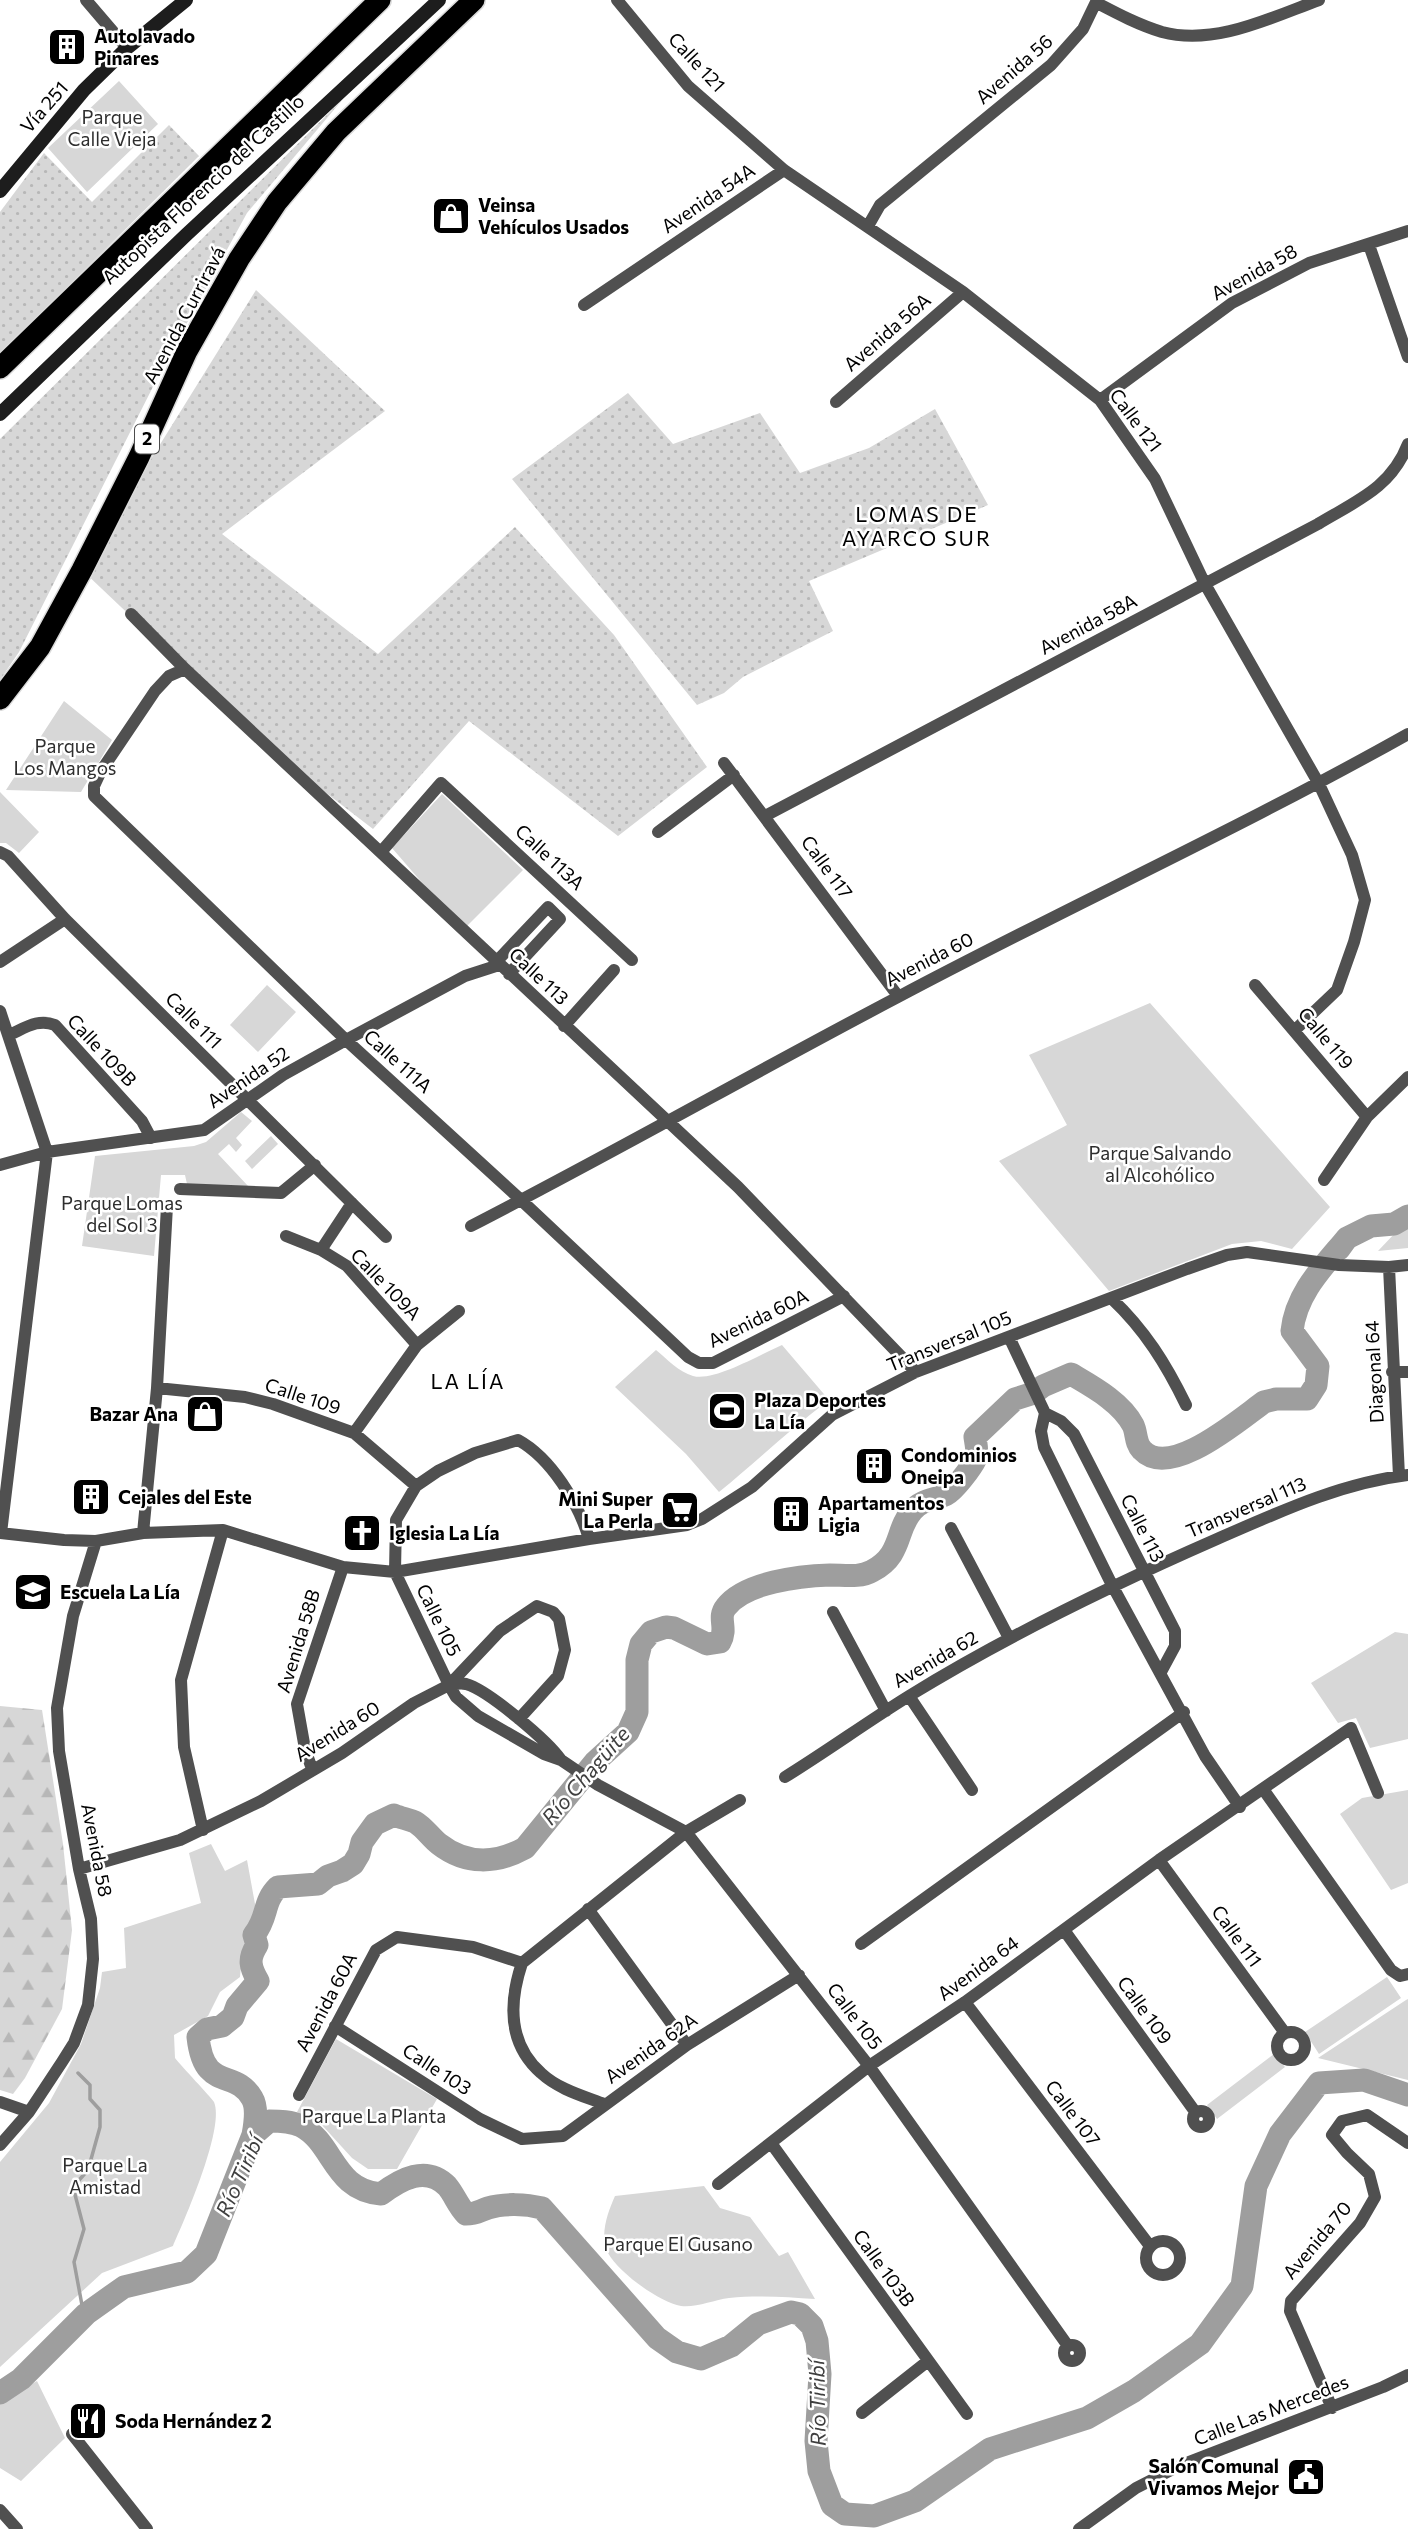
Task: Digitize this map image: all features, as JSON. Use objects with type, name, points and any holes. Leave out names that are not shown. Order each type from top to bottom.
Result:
[{"type":"highway","name":"Autopista Florencio del Castillo","points":[[0,369],[380,0]]},
{"type":"highway","name":"Avenida Curriravá","points":[[0,699],[40,647],[82,570],[187,351],[239,259],[293,180],[336,132],[474,0]]},
{"type":"main road","name":"Vía 251","points":[[0,191],[84,90],[127,48],[186,0]]},
{"type":"main road","name":"Autopista Florencio del Castillo","points":[[0,414],[186,235],[439,0]]},
{"type":"street","points":[[86,0],[127,48]]},
{"type":"street","name":"Calle 121","points":[[617,0],[688,86],[783,170],[963,292],[1100,400],[1155,479],[1205,584],[1319,785],[1352,855],[1366,900],[1337,990],[1295,1030]]},
{"type":"street","name":"Avenida 56","points":[[868,226],[880,205],[1051,65],[1083,29],[1097,2],[1133,22],[1163,32],[1201,36],[1249,25],[1319,0]]},
{"type":"street","name":"Avenida 54A","points":[[584,305],[783,170]]},
{"type":"street","name":"Avenida 58","points":[[1100,400],[1232,303],[1309,263],[1408,231]]},
{"type":"street","points":[[1369,245],[1408,357]]},
{"type":"street","name":"Avenida 56A","points":[[836,402],[963,292]]},
{"type":"street","name":"Avenida 58A","points":[[765,816],[1318,524],[1392,476],[1408,444]]},
{"type":"street","name":"Calle 113","points":[[131,614],[666,1123],[738,1187],[916,1372]]},
{"type":"street","name":"Calle 111A","points":[[185,668],[169,676],[155,691],[101,771],[94,786],[94,796],[346,1040],[688,1357]]},
{"type":"street","name":"Avenida 60","points":[[471,1226],[898,996],[1319,785],[1408,734]]},
{"type":"street","name":"Calle 117","points":[[724,763],[898,996]]},
{"type":"street","points":[[658,832],[734,775]]},
{"type":"street","name":"Calle 113A","points":[[381,852],[441,783],[632,960]]},
{"type":"street","name":"Calle 111","points":[[4,854],[65,919],[386,1237]]},
{"type":"street","points":[[548,908],[560,919],[502,967],[548,908]]},
{"type":"street","points":[[0,962],[65,919]]},
{"type":"street","name":"Avenida 52","points":[[4,1164],[47,1152],[204,1130],[284,1075],[346,1040],[465,976],[502,967]]},
{"type":"street","points":[[564,1026],[614,970]]},
{"type":"street","name":"Calle 119","points":[[1255,985],[1367,1117]]},
{"type":"street","points":[[0,1011],[47,1152],[0,1533],[64,1541],[96,1541],[143,1533],[158,1388],[167,1206]]},
{"type":"street","name":"Calle 109B","points":[[9,1035],[35,1023],[45,1021],[55,1025],[142,1121],[151,1138]]},
{"type":"street","points":[[1324,1180],[1367,1117],[1408,1077]]},
{"type":"street","points":[[180,1189],[281,1194],[315,1165]]},
{"type":"street","points":[[321,1250],[352,1203]]},
{"type":"street","name":"Calle 109A","points":[[286,1236],[321,1250],[347,1266],[417,1345]]},
{"type":"street","name":"Transversal 105","points":[[143,1533],[223,1530],[343,1567],[394,1572],[687,1525],[702,1519],[762,1478],[832,1415],[916,1372],[1227,1255],[1257,1252],[1339,1265],[1408,1265]]},
{"type":"street","name":"Diagonal 64","points":[[1389,1267],[1392,1372],[1404,1475]]},
{"type":"street","name":"Avenida 60A","points":[[688,1357],[699,1363],[713,1363],[844,1296]]},
{"type":"street","points":[[1111,1298],[1152,1343],[1166,1364],[1186,1405]]},
{"type":"street","points":[[354,1433],[417,1345],[459,1311]]},
{"type":"street","name":"Calle 113","points":[[1009,1337],[1042,1408],[1061,1421],[1073,1434],[1175,1631],[1175,1646],[1161,1672]]},
{"type":"street","points":[[1392,1372],[1408,1372]]},
{"type":"street","name":"Calle 109","points":[[158,1388],[273,1404],[354,1433],[416,1486]]},
{"type":"street","name":"Calle 113","points":[[1042,1408],[1041,1431],[1044,1447],[1112,1585],[1184,1712],[1205,1756],[1240,1807]]},
{"type":"street","points":[[394,1572],[396,1520],[416,1486],[438,1471],[475,1453],[518,1440],[530,1446],[560,1481],[582,1515],[589,1539]]},
{"type":"street","name":"Transversal 113","points":[[1112,1585],[1301,1503],[1404,1475]]},
{"type":"street","points":[[950,1528],[1009,1638]]},
{"type":"street","points":[[203,1830],[184,1747],[181,1681],[223,1530]]},
{"type":"street","name":"Avenida 58","points":[[0,2145],[29,2112],[74,2043],[88,2005],[93,1959],[91,1919],[79,1869],[59,1751],[57,1708],[73,1616],[96,1541]]},
{"type":"street","name":"Avenida 58B","points":[[312,1769],[297,1704],[343,1567]]},
{"type":"street","name":"Calle 105","points":[[394,1572],[456,1697],[478,1716],[686,1832],[869,2066],[1068,2346]]},
{"type":"street","name":"Avenida 62","points":[[785,1777],[909,1696],[1009,1638],[1112,1585]]},
{"type":"street","name":"Avenida 60","points":[[79,1869],[180,1840],[261,1801],[342,1753],[414,1703],[449,1685],[500,1631],[537,1606],[553,1612],[559,1619],[565,1650],[558,1676],[519,1719]]},
{"type":"street","points":[[833,1612],[887,1711]]},
{"type":"street","name":"Calle 105","points":[[449,1685],[465,1684],[519,1719],[553,1748],[561,1760]]},
{"type":"street","points":[[909,1696],[972,1790]]},
{"type":"street","points":[[861,1944],[1184,1712]]},
{"type":"street","name":"Avenida 64","points":[[718,2184],[869,2066],[965,2002],[1159,1860],[1240,1807],[1351,1728],[1378,1793]]},
{"type":"street","points":[[1263,1789],[1391,1970],[1401,1976],[1408,1974]]},
{"type":"street","points":[[604,2104],[567,2090],[540,2073],[520,2045],[512,2019],[515,1984],[523,1963],[686,1832],[740,1800]]},
{"type":"street","name":"Calle 111","points":[[1159,1860],[1285,2034]]},
{"type":"street","points":[[588,1909],[687,2045]]},
{"type":"street","name":"Calle 109","points":[[1064,1930],[1195,2113]]},
{"type":"street","name":"Avenida 60A","points":[[299,2095],[376,1950],[397,1937],[473,1947],[523,1963]]},
{"type":"street","name":"Avenida 62A","points":[[522,2139],[563,2136],[687,2045],[799,1975]]},
{"type":"street","name":"Calle 107","points":[[965,2002],[1150,2246]]},
{"type":"street","name":"Calle 103","points":[[335,2026],[480,2119],[522,2139]]},
{"type":"street","points":[[0,2102],[29,2112]]},
{"type":"street","name":"Avenida 70","points":[[1332,2408],[1290,2311],[1291,2301],[1360,2223],[1376,2197],[1369,2174],[1332,2135],[1342,2121],[1367,2115],[1408,2143]]},
{"type":"street","name":"Calle 103B","points":[[771,2144],[967,2414]]},
{"type":"street","points":[[862,2413],[928,2361]]},
{"type":"street","name":"Calle Las Mercedes","points":[[1079,2529],[1136,2488],[1181,2465],[1332,2408],[1408,2375]]},
{"type":"street","points":[[72,2434],[147,2529]]},
{"type":"street","points":[[0,2511],[18,2529]]},
{"type":"green space","name":"Parque Calle Vieja","points":[[119,81],[158,124],[87,192],[48,148]]},
{"type":"green space","points":[[343,99],[247,213],[165,363],[19,652],[0,680],[0,439]]},
{"type":"green space","points":[[169,125],[199,156],[0,354],[0,212],[44,153],[92,202]]},
{"type":"green space","points":[[256,290],[385,411],[222,534],[378,654],[515,527],[614,635],[707,767],[618,836],[469,721],[373,829],[277,755],[82,570]]},
{"type":"green space","points":[[628,393],[673,444],[760,413],[800,473],[869,448],[935,409],[988,505],[809,581],[833,631],[743,677],[724,693],[697,705],[512,479]]},
{"type":"green space","name":"Parque Los Mangos","points":[[64,701],[112,740],[81,792],[6,790]]},
{"type":"green space","points":[[0,792],[39,832],[19,853],[6,843],[0,843]]},
{"type":"green space","points":[[442,794],[523,870],[463,930],[392,848]]},
{"type":"green space","points":[[267,985],[296,1012],[258,1052],[230,1025]]},
{"type":"green space","name":"Parque Salvando al Alcohólico","points":[[1150,1003],[1330,1207],[1292,1249],[1261,1241],[1232,1244],[1109,1291],[999,1161],[1067,1125],[1029,1055]]},
{"type":"green space","name":"Parque Lomas del Sol 3","points":[[241,1112],[252,1121],[236,1138],[242,1145],[236,1152],[229,1144],[218,1154],[249,1187],[187,1184],[185,1175],[161,1175],[154,1256],[82,1246],[95,1156],[194,1146],[206,1142]]},
{"type":"green space","points":[[271,1136],[278,1144],[252,1169],[245,1161]]},
{"type":"green space","points":[[1408,1227],[1408,1248],[1378,1251],[1396,1232]]},
{"type":"green space","name":"Plaza Deportes La Lía","points":[[782,1345],[829,1400],[719,1492],[686,1454],[615,1387],[656,1350],[683,1372],[702,1377],[725,1371]]},
{"type":"green space","points":[[1395,1632],[1408,1634],[1408,1739],[1370,1748],[1356,1718],[1338,1723],[1311,1683]]},
{"type":"green space","points":[[0,1706],[42,1710],[63,1844],[72,1930],[62,2009],[25,2078],[13,2094],[0,2090]]},
{"type":"green space","points":[[1408,1790],[1408,1883],[1391,1890],[1340,1814],[1362,1798]]},
{"type":"green space","name":"Parque La Amistad","points":[[211,1844],[225,1871],[247,1860],[257,1915],[242,1953],[240,1977],[220,1992],[208,2016],[174,2035],[175,2058],[214,2102],[216,2115],[209,2152],[186,2216],[173,2246],[102,2273],[0,2367],[0,2162],[49,2103],[81,2044],[100,1988],[102,1972],[126,1968],[124,1928],[201,1903],[189,1853]]},
{"type":"green space","points":[[1387,1977],[1401,1998],[1319,2054],[1305,2032]]},
{"type":"green space","points":[[1408,1999],[1408,2080],[1318,2058],[1406,2000]]},
{"type":"green space","name":"Parque La Planta","points":[[336,2039],[437,2099],[397,2169],[368,2169],[352,2158],[321,2124],[297,2112]]},
{"type":"green space","points":[[1274,2054],[1285,2067],[1217,2119],[1207,2105]]},
{"type":"green space","name":"Parque El Gusano","points":[[704,2186],[720,2208],[750,2217],[779,2256],[788,2252],[815,2299],[740,2297],[681,2306],[651,2292],[613,2261],[605,2246],[604,2231],[615,2196]]},
{"type":"green space","points":[[37,2381],[65,2438],[21,2481],[0,2468],[0,2402]]},
{"type":"waterway","name":"Río Chagüite","points":[[1347,1238],[1371,1226],[1394,1224],[1408,1216]]},
{"type":"waterway","name":"Río Chagüite","points":[[253,2135],[255,2111],[252,2098],[245,2089],[213,2073],[201,2054],[198,2037],[207,2029],[222,2026],[233,2017],[237,2006],[258,1981],[251,1963],[257,1945],[254,1935],[278,1887],[318,1884],[328,1876],[342,1871],[353,1864],[362,1842],[375,1824],[394,1815],[415,1822],[449,1851],[470,1859],[503,1857],[525,1848],[595,1762],[628,1732],[637,1712],[637,1660],[641,1644],[651,1632],[666,1627],[674,1628],[707,1644],[720,1642],[723,1611],[735,1598],[746,1592],[789,1579],[857,1575],[882,1565],[894,1550],[907,1518],[923,1502],[945,1495],[962,1479],[976,1458],[975,1437],[1015,1399],[1034,1393],[1043,1386],[1071,1374],[1121,1409],[1133,1425],[1142,1450],[1154,1457],[1170,1458],[1204,1444],[1264,1402],[1276,1399],[1307,1399],[1316,1385],[1318,1366],[1292,1331],[1299,1305],[1312,1281],[1347,1238],[1339,1249]]},
{"type":"waterway","points":[[78,2073],[90,2085],[90,2099],[100,2110],[100,2127],[88,2170],[73,2187],[84,2229],[74,2262],[84,2316]]},
{"type":"waterway","name":"Río Tiribí","points":[[0,2393],[21,2379],[86,2314],[124,2287],[187,2272],[206,2254],[253,2135],[269,2121],[293,2123],[312,2134],[343,2175],[365,2191],[381,2194],[405,2179],[422,2175],[431,2176],[447,2186],[466,2214],[494,2206],[522,2205],[542,2208],[657,2338],[677,2352],[701,2359],[731,2346],[758,2324],[791,2312],[800,2314],[812,2326],[817,2341],[820,2374],[816,2441],[819,2471],[832,2505],[845,2514],[874,2516],[915,2501],[990,2449],[1087,2418],[1134,2391],[1200,2344],[1242,2286],[1256,2186],[1280,2134],[1319,2083],[1364,2080],[1408,2095]]},
{"type":"place","name":"Autolavado Pinares","points":[[67,47]]},
{"type":"place","name":"Veinsa Vehículos Usados","points":[[451,216]]},
{"type":"place","name":"Plaza Deportes La Lía","points":[[727,1411]]},
{"type":"place","name":"Bazar Ana","points":[[205,1414]]},
{"type":"place","name":"Condominios Oneipa","points":[[874,1466]]},
{"type":"place","name":"Cejales del Este","points":[[91,1497]]},
{"type":"place","name":"Mini Super La Perla","points":[[680,1510]]},
{"type":"place","name":"Apartamentos Ligia","points":[[791,1514]]},
{"type":"place","name":"Iglesia La Lía","points":[[362,1533]]},
{"type":"place","name":"Escuela La Lía","points":[[33,1592]]},
{"type":"place","name":"Soda Hernández 2","points":[[88,2421]]},
{"type":"place","name":"Salón Comunal Vivamos Mejor","points":[[1306,2477]]},
{"type":"district","name":"LOMAS DE AYARCO SUR","points":[[917,527]]},
{"type":"district","name":"LA LÍA","points":[[468,1382]]}]
